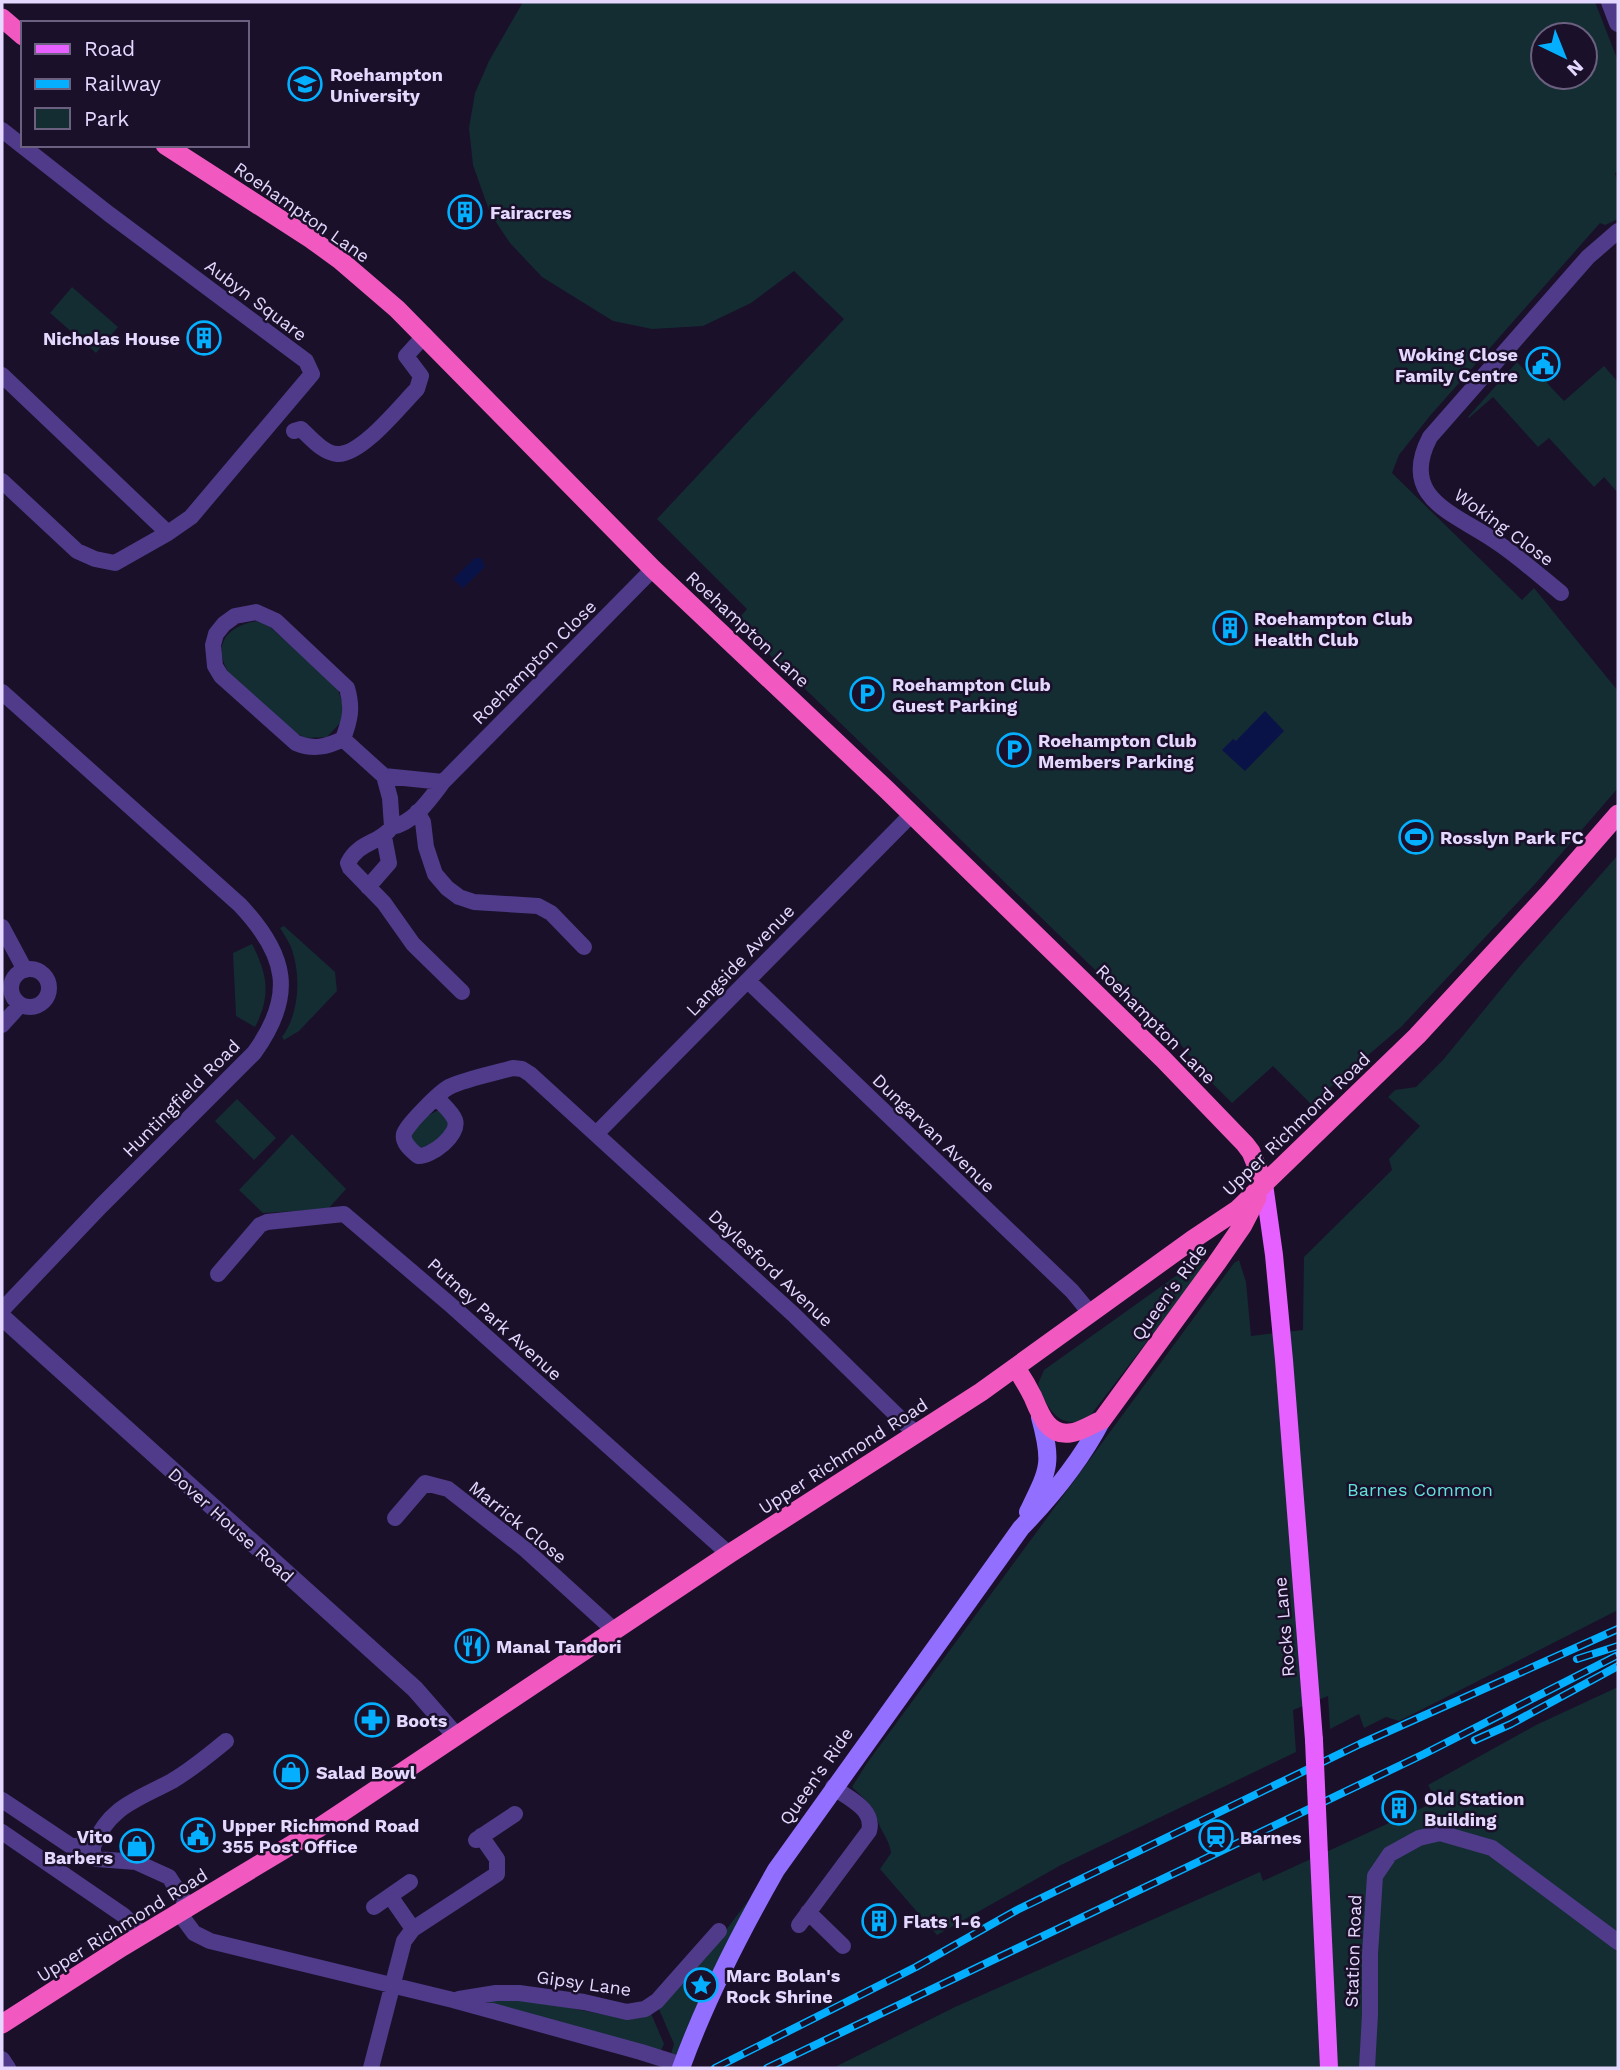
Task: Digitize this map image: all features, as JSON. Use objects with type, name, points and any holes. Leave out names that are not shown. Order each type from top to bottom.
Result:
[{"type":"highway","name":"Roehampton Lane","points":[[168,147],[340,260],[425,335],[653,569],[912,814],[1163,1059],[1251,1152],[1264,1184]]},
{"type":"highway","name":"Upper Richmond Road","points":[[2,2024],[308,1835],[729,1554],[1016,1368],[1237,1210],[1417,1036],[1618,814]]},
{"type":"highway","name":"Queen's Ride","points":[[1102,1420],[1243,1225],[1264,1184]]},
{"type":"highway","name":"Queen's Ride","points":[[1016,1368],[1033,1397],[1040,1417]]},
{"type":"highway","points":[[1040,1417],[1051,1429],[1066,1434],[1102,1420]]},
{"type":"main road","name":"Rocks Lane","points":[[1264,1184],[1274,1253],[1284,1360],[1312,1716],[1329,2068]]},
{"type":"main road","name":"Queen's Ride","points":[[1021,1528],[1047,1471],[1049,1451],[1040,1417]]},
{"type":"main road","name":"Queen's Ride","points":[[682,2067],[708,2003],[747,1920],[776,1870],[1021,1528],[1044,1504],[1091,1441],[1102,1420]]},
{"type":"street","points":[[1610,2],[1618,23]]},
{"type":"street","name":"Aubyn Square","points":[[2,130],[21,145]]},
{"type":"street","name":"Aubyn Square","points":[[2,481],[77,551],[95,559],[115,563],[191,517],[312,374],[306,361],[24,147]]},
{"type":"street","name":"Woking Close","points":[[1562,593],[1496,541],[1464,524],[1443,508],[1427,491],[1419,465],[1430,437],[1588,257],[1618,231]]},
{"type":"street","points":[[294,432],[301,429],[316,443],[335,454],[351,453],[417,389],[421,376],[405,356],[425,335]]},
{"type":"street","points":[[2,375],[168,533]]},
{"type":"street","name":"Roehampton Close","points":[[368,887],[348,863],[355,852],[369,841],[403,825],[417,812],[443,782],[653,569]]},
{"type":"street","points":[[246,613],[266,615],[338,677],[347,688],[352,703],[351,719],[343,739],[326,747],[306,747],[296,743],[221,677],[213,657],[212,645],[224,624],[235,616],[246,613]]},
{"type":"street","name":"Huntingfield Road","points":[[2,692],[240,905],[261,927],[275,950],[281,978],[279,1008],[266,1037],[254,1053],[101,1206],[2,1310]]},
{"type":"street","points":[[343,739],[384,776],[390,798],[388,863],[368,887],[384,903],[413,944],[462,992]]},
{"type":"street","points":[[384,776],[443,782]]},
{"type":"street","points":[[417,812],[423,822],[426,847],[435,874],[447,888],[459,897],[474,902],[538,906],[551,913],[584,947]]},
{"type":"street","name":"Langside Avenue","points":[[596,1134],[912,814]]},
{"type":"street","points":[[2,927],[25,970]]},
{"type":"street","points":[[25,970],[42,975],[49,992],[42,1003],[37,1006],[20,1005],[11,994],[15,977],[25,970]]},
{"type":"street","name":"Dungarvan Avenue","points":[[748,981],[1072,1291],[1091,1314]]},
{"type":"street","points":[[2,1025],[20,1005]]},
{"type":"street","name":"Daylesford Avenue","points":[[437,1098],[448,1087],[513,1068],[522,1069],[803,1324],[916,1434]]},
{"type":"street","name":"Putney Park Avenue","points":[[218,1274],[260,1225],[344,1214],[453,1307],[729,1554]]},
{"type":"street","name":"Dover House Road","points":[[2,1317],[415,1689],[456,1736]]},
{"type":"street","name":"Marrick Close","points":[[395,1518],[425,1483],[448,1489],[526,1550],[615,1631]]},
{"type":"street","points":[[2,1800],[71,1846],[93,1846],[109,1818],[121,1807],[175,1779],[226,1741]]},
{"type":"street","points":[[833,1787],[867,1812],[871,1825],[804,1919],[843,1946]]},
{"type":"street","points":[[371,2068],[404,1941],[413,1929],[496,1874],[497,1859],[479,1838],[515,1814]]},
{"type":"street","points":[[2,1832],[123,1915],[143,1935]]},
{"type":"street","name":"Station Road","points":[[1367,2068],[1375,1876],[1390,1854],[1419,1838],[1440,1833],[1492,1848],[1618,1942]]},
{"type":"street","name":"Gipsy Lane","points":[[93,1846],[93,1854],[97,1859],[136,1862],[169,1877],[194,1933],[210,1941],[453,2000],[641,2052],[682,2067]]},
{"type":"street","points":[[374,1907],[410,1882]]},
{"type":"street","points":[[390,1896],[413,1929]]},
{"type":"street","name":"Gipsy Lane","points":[[453,2000],[496,1993],[519,1993],[584,2002],[627,2012],[645,2009],[657,2001],[719,1931]]},
{"type":"street","points":[[2,2059],[8,2068]]},
{"type":"green space","points":[[523,2],[1595,2],[1618,61],[1618,171],[1615,173],[1618,186],[1618,219],[1605,225],[1600,223],[1429,417],[1399,455],[1392,473],[1522,600],[1534,588],[1618,691],[1618,788],[1535,884],[1401,1027],[1311,1104],[1273,1066],[1232,1103],[1204,1075],[1169,1029],[1153,1014],[1119,993],[736,622],[747,609],[657,519],[844,319],[794,271],[751,303],[703,326],[652,329],[613,321],[542,277],[510,243],[490,213],[473,165],[469,128],[475,93],[489,61]]},
{"type":"green space","points":[[72,287],[118,327],[96,353],[50,313]]},
{"type":"green space","points":[[1517,362],[1532,378],[1541,370],[1550,380],[1547,383],[1564,401],[1604,366],[1618,382],[1618,493],[1604,477],[1594,487],[1549,438],[1538,447],[1493,397],[1468,417]]},
{"type":"green space","points":[[257,621],[270,627],[337,687],[344,707],[341,722],[327,737],[305,738],[296,733],[227,670],[222,651],[226,636],[239,626]]},
{"type":"green space","name":"Barnes Common","points":[[1618,855],[1618,1610],[1399,1721],[1386,1717],[1364,1728],[1359,1714],[1330,1729],[1328,1696],[1293,1710],[1296,1752],[1061,1865],[937,1935],[880,1869],[891,1853],[889,1844],[871,1807],[852,1787],[867,1763],[1234,1263],[1239,1260],[1246,1282],[1251,1336],[1303,1330],[1304,1257],[1392,1170],[1389,1159],[1420,1126],[1388,1097],[1395,1090],[1416,1087],[1443,1060],[1520,966]]},
{"type":"green space","points":[[284,926],[335,972],[337,991],[299,1031],[284,1040],[282,1037],[295,1005],[297,981],[291,947],[280,928]]},
{"type":"green space","points":[[252,944],[266,986],[264,1005],[255,1027],[236,1016],[233,953]]},
{"type":"green space","points":[[237,1099],[276,1138],[254,1160],[215,1121]]},
{"type":"green space","points":[[440,1110],[449,1119],[446,1130],[436,1142],[420,1148],[411,1139],[415,1129],[426,1117]]},
{"type":"green space","points":[[292,1134],[346,1189],[328,1209],[263,1213],[239,1190]]},
{"type":"green space","points":[[1201,1258],[1207,1263],[1087,1420],[1068,1422],[1055,1414],[1045,1401],[1038,1384],[1044,1370]]},
{"type":"green space","points":[[1618,1687],[1618,2068],[833,2068],[955,2007],[1260,1872],[1263,1881],[1437,1801],[1428,1785],[1536,1725]]},
{"type":"green space","points":[[751,1897],[711,1984],[703,1976],[695,1984],[686,1975],[719,1939]]},
{"type":"green space","points":[[681,1982],[701,2005],[680,2057],[671,2054],[674,2044],[658,2007]]},
{"type":"green space","points":[[483,1999],[525,1999],[621,2018],[650,2011],[664,2044],[660,2052],[495,2007]]},
{"type":"shaded area","points":[[475,558],[481,558],[485,567],[463,588],[453,579]]},
{"type":"shaded area","points":[[1265,711],[1284,731],[1245,771],[1222,750],[1233,739],[1236,741]]},
{"type":"railway","points":[[715,2068],[916,1967],[1017,1910],[1360,1744],[1618,1629]]},
{"type":"railway","points":[[1577,1659],[1618,1646]]},
{"type":"railway","points":[[767,2068],[1424,1754],[1618,1655]]},
{"type":"railway","points":[[1475,1740],[1511,1724],[1618,1666]]},
{"type":"place","name":"Roehampton University","points":[[305,84]]},
{"type":"place","name":"Fairacres","points":[[465,212]]},
{"type":"place","name":"Nicholas House","points":[[204,338]]},
{"type":"place","name":"Woking Close Family Centre","points":[[1543,364]]},
{"type":"place","name":"Roehampton Club Health Club","points":[[1230,628]]},
{"type":"place","name":"Roehampton Club Guest Parking","points":[[867,694]]},
{"type":"place","name":"Roehampton Club Members Parking","points":[[1014,750]]},
{"type":"place","name":"Rosslyn Park FC","points":[[1416,837]]},
{"type":"place","name":"Manal Tandori","points":[[472,1646]]},
{"type":"place","name":"Boots","points":[[372,1720]]},
{"type":"place","name":"Salad Bowl","points":[[291,1772]]},
{"type":"place","name":"Old Station Building","points":[[1399,1808]]},
{"type":"place","name":"Upper Richmond Road 355 Post Office","points":[[198,1835]]},
{"type":"place","name":"Barnes","points":[[1216,1837]]},
{"type":"place","name":"Vito Barbers","points":[[137,1846]]},
{"type":"place","name":"Flats 1-6","points":[[879,1921]]},
{"type":"place","name":"Marc Bolan's Rock Shrine","points":[[701,1985]]}]
